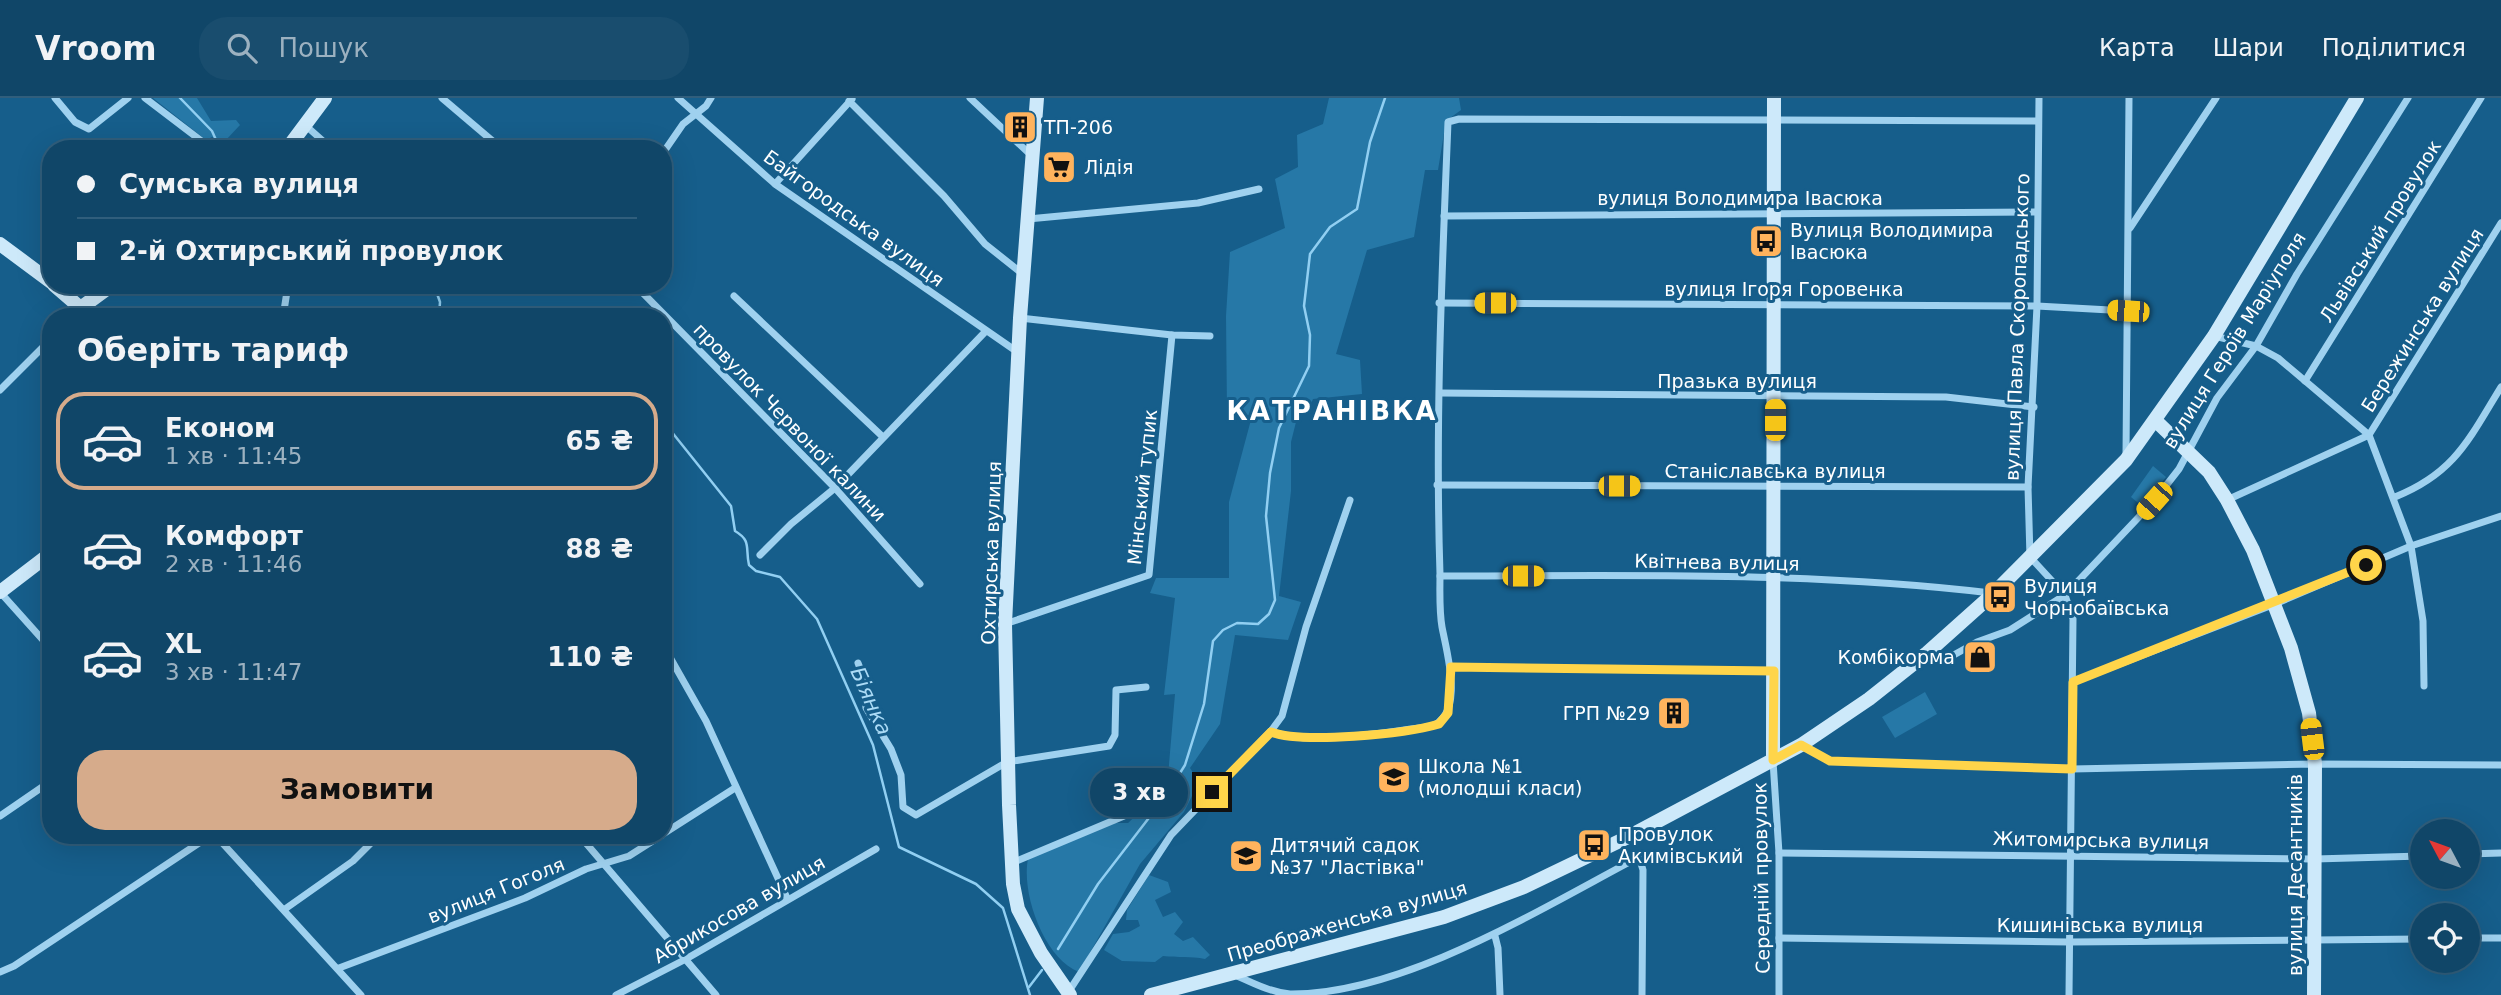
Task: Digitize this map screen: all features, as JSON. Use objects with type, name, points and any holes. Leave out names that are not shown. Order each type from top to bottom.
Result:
[{"type":"street","points":[[55,98],[75,122],[89,129],[128,98]]},
{"type":"street","points":[[145,98],[200,140]]},
{"type":"street","points":[[294,140],[326,98]]},
{"type":"street","points":[[442,98],[491,140]]},
{"type":"street","name":"Байгородська вулиця","points":[[678,98],[775,184],[985,332],[1020,353]]},
{"type":"street","points":[[672,140],[682,124],[711,98]]},
{"type":"street","points":[[970,98],[1033,158]]},
{"type":"street","name":"Охтирська вулиця","points":[[1037,98],[1020,318],[1005,624],[1007,762],[1012,863],[1018,909],[1041,953],[1070,993]]},
{"type":"street","points":[[1773,760],[1774,98]]},
{"type":"street","name":"вулиця Павла Скоропадського","points":[[2030,558],[2028,486],[2037,306],[2039,98]]},
{"type":"street","points":[[2126,460],[2129,98]]},
{"type":"street","points":[[2130,229],[2216,98]]},
{"type":"street","name":"вулиця Героїв Маріуполя","points":[[1773,760],[1801,745],[1869,699],[1927,653],[1993,594],[2126,460],[2214,336],[2357,98]]},
{"type":"street","name":"вулиця Героїв Маріуполя","points":[[1927,653],[1943,661],[1977,642],[2010,630],[2065,595],[2154,501],[2179,469],[2217,398],[2256,346],[2297,274],[2408,98]]},
{"type":"street","name":"Львівський провулок","points":[[2305,381],[2481,98]]},
{"type":"street","points":[[775,184],[850,100],[944,196],[985,244],[1025,275]]},
{"type":"street","points":[[1271,732],[1296,738],[1350,735],[1439,724],[1448,713],[1451,667],[1442,625],[1437,485],[1439,303],[1448,122],[1459,119],[1774,118],[2038,121]]},
{"type":"street","points":[[305,125],[322,140]]},
{"type":"street","points":[[1028,219],[1198,203],[1259,189]]},
{"type":"street","name":"вулиця Володимира Івасюка","points":[[1444,216],[1774,211],[1895,215],[2036,212]]},
{"type":"street","name":"Бережинська вулиця","points":[[2369,435],[2501,223]]},
{"type":"street","points":[[0,244],[42,276]]},
{"type":"street","points":[[63,294],[77,308]]},
{"type":"street","points":[[87,308],[102,294]]},
{"type":"street","name":"провулок Червоної калини","points":[[644,294],[658,308]]},
{"type":"street","points":[[734,296],[883,436]]},
{"type":"street","name":"вулиця Ігоря Горовенка","points":[[1439,303],[2037,306],[2128,311]]},
{"type":"street","points":[[1020,318],[1172,335],[1210,336]]},
{"type":"street","name":"провулок Червоної калини","points":[[672,323],[835,488],[919,584]]},
{"type":"street","points":[[760,555],[791,524],[835,488],[985,332]]},
{"type":"street","name":"Мінський тупик","points":[[1005,624],[1149,575],[1172,335]]},
{"type":"street","points":[[2214,336],[2256,346],[2278,358],[2369,435],[2395,497],[2411,546],[2423,621],[2424,686]]},
{"type":"street","points":[[0,390],[42,348]]},
{"type":"street","points":[[2395,497],[2424,485],[2448,467],[2470,438],[2501,387]]},
{"type":"street","name":"Празька вулиця","points":[[1440,393],[1946,397],[2034,407]]},
{"type":"street","name":"вулиця Десантників","points":[[2156,421],[2208,472],[2227,500],[2253,551],[2275,604],[2309,713],[2315,764],[2314,995]]},
{"type":"street","points":[[2227,500],[2369,435]]},
{"type":"street","name":"Станіславська вулиця","points":[[1437,485],[2028,486]]},
{"type":"street","points":[[1070,993],[1171,835],[1271,732],[1282,716],[1303,638],[1350,500]]},
{"type":"street","points":[[2073,682],[2275,604],[2411,546],[2501,516]]},
{"type":"street","points":[[2030,558],[2065,595],[2073,619],[2068,995]]},
{"type":"street","points":[[42,560],[0,592],[42,639]]},
{"type":"street","name":"Квітнева вулиця","points":[[1440,576],[1775,576],[1922,585],[1993,594]]},
{"type":"street","points":[[672,661],[706,721],[787,898]]},
{"type":"street","points":[[858,663],[863,676],[866,708],[891,749],[901,775],[903,807],[916,815],[1007,762],[1109,746],[1115,734],[1116,690],[1146,687]]},
{"type":"street","points":[[1451,667],[1774,671]]},
{"type":"street","points":[[1801,745],[1830,761],[2072,769],[2315,764],[2501,765]]},
{"type":"street","name":"Середній провулок","points":[[1773,760],[1779,853],[1779,995]]},
{"type":"street","name":"Преображенська вулиця","points":[[1152,995],[1444,917],[1524,887],[1773,760]]},
{"type":"street","points":[[1012,863],[1124,816],[1116,777]]},
{"type":"street","points":[[0,816],[42,787]]},
{"type":"street","name":"вулиця Гоголя","points":[[672,828],[735,788]]},
{"type":"street","points":[[0,972],[14,966],[199,844]]},
{"type":"street","points":[[222,844],[285,909],[361,995]]},
{"type":"street","points":[[285,909],[353,861],[370,844]]},
{"type":"street","points":[[587,844],[716,995]]},
{"type":"street","name":"вулиця Гоголя","points":[[339,968],[525,898],[586,869],[629,856],[648,844]]},
{"type":"street","name":"Абрикосова вулиця","points":[[616,995],[686,959],[787,898],[876,849]]},
{"type":"street","name":"Житомирська вулиця","points":[[1779,853],[2315,859],[2410,856]]},
{"type":"street","points":[[2480,854],[2501,853]]},
{"type":"street","points":[[1232,974],[1265,989],[1289,994],[1369,991],[1460,953],[1639,857],[1643,870],[1642,995]]},
{"type":"street","points":[[1494,936],[1499,948],[1500,995]]},
{"type":"street","name":"Кишинівська вулиця","points":[[1779,938],[2069,942],[2410,939]]},
{"type":"street","points":[[2480,938],[2501,938]]},
{"type":"shaded area","points":[[153,98],[197,98],[211,121],[236,120],[240,125],[226,140],[212,137],[206,140]]},
{"type":"shaded area","points":[[1329,98],[1459,98],[1461,110],[1446,121],[1438,170],[1425,170],[1414,237],[1367,250],[1336,354],[1360,360],[1362,394],[1313,399],[1307,413],[1297,418],[1291,442],[1291,491],[1279,596],[1301,602],[1288,640],[1235,635],[1220,724],[1190,768],[1199,782],[1184,812],[1140,864],[1079,972],[1066,965],[1055,954],[1038,923],[1028,889],[1028,859],[1115,823],[1128,823],[1148,804],[1168,776],[1175,694],[1164,695],[1175,598],[1150,593],[1156,578],[1229,578],[1229,502],[1252,416],[1227,411],[1226,316],[1230,252],[1285,228],[1275,179],[1298,167],[1297,135],[1323,124]]},
{"type":"shaded area","points":[[2153,466],[2166,477],[2143,507],[2131,497]]},
{"type":"shaded area","points":[[1925,692],[1937,714],[1895,738],[1882,717]]},
{"type":"shaded area","points":[[1149,875],[1168,882],[1171,892],[1155,900],[1163,917],[1175,912],[1183,922],[1174,934],[1183,941],[1193,937],[1210,955],[1205,959],[1163,956],[1155,962],[1122,961],[1104,950],[1113,934],[1129,932],[1140,926],[1138,920],[1126,920],[1127,910]]},
{"type":"waterway","name":"Біянка","points":[[180,98],[212,131],[216,140]]},
{"type":"waterway","points":[[1058,949],[1098,884],[1165,797],[1185,765],[1204,704],[1213,641],[1223,630],[1237,623],[1258,624],[1269,614],[1275,600],[1266,516],[1270,473],[1279,428],[1309,366],[1310,335],[1304,306],[1310,254],[1330,227],[1357,209],[1370,142],[1385,98]]},
{"type":"waterway","name":"Біянка","points":[[437,294],[440,308]]},
{"type":"waterway","name":"Біянка","points":[[672,432],[731,506],[735,531],[746,542],[749,565],[756,571],[780,577],[817,619],[873,745],[899,847],[976,884],[1003,908],[1030,995]]},
{"type":"waterway","points":[[1029,987],[1042,970]]},
{"type":"place","name":"ТП-206","points":[[1020,127]]},
{"type":"place","name":"Лідія","points":[[1059,167]]},
{"type":"place","name":"Вулиця Володимира Івасюка","points":[[1766,241]]},
{"type":"place","name":"Вулиця Чорнобаївська","points":[[2000,597]]},
{"type":"place","name":"Комбікорма","points":[[1980,657]]},
{"type":"place","name":"ГРП №29","points":[[1674,713]]},
{"type":"place","name":"Школа №1 (молодші класи)","points":[[1394,777]]},
{"type":"place","name":"Провулок Акимівський","points":[[1594,845]]},
{"type":"place","name":"Дитячий садок №37 \"Ластівка\"","points":[[1246,856]]},
{"type":"district","name":"КАТРАНІВКА","points":[[1332,411]]},
{"type":"route","points":[[1212,792],[1271,732],[1296,738],[1350,735],[1439,724],[1448,713],[1451,667],[1774,671],[1773,760],[1801,745],[1830,761],[2072,769],[2073,682],[2275,604],[2366,565]]}]
